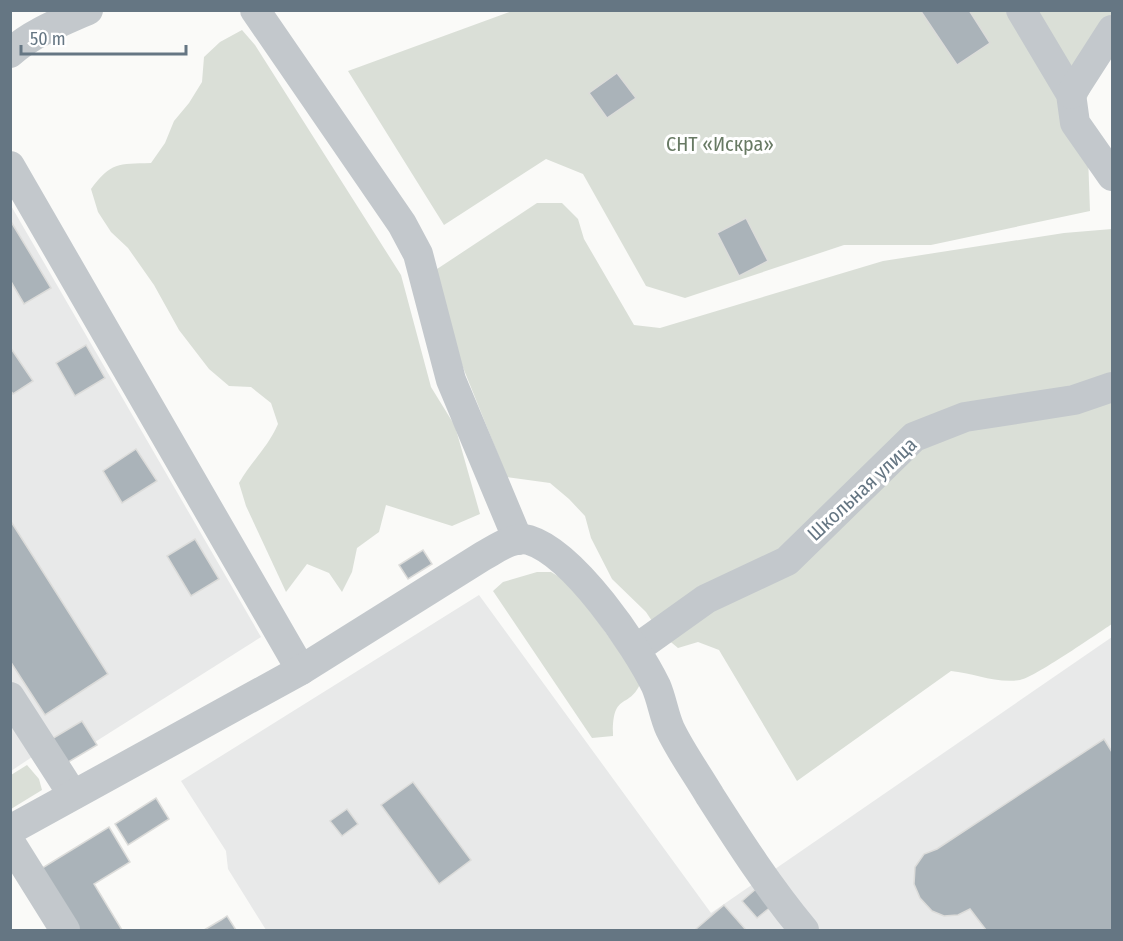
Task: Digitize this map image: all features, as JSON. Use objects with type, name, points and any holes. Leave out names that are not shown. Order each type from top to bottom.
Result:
[{"type":"street","points":[[10,53],[55,25],[88,10]]},
{"type":"street","points":[[255,10],[402,224],[418,254],[451,380],[518,540]]},
{"type":"street","points":[[1021,10],[1071,94],[1075,123],[1113,176]]},
{"type":"street","points":[[1071,94],[1113,30]]},
{"type":"street","points":[[10,166],[301,670]]},
{"type":"street","name":"Школьная улица","points":[[636,649],[706,599],[787,561],[914,437],[965,417],[1074,400],[1113,387]]},
{"type":"street","points":[[10,830],[301,670],[508,542],[529,540],[553,553],[575,570],[636,649],[656,688],[670,729],[686,756],[759,874],[804,930]]},
{"type":"street","points":[[10,697],[73,795]]},
{"type":"street","points":[[10,842],[65,930]]},
{"type":"shaded area","points":[[10,204],[261,637],[95,742],[97,745],[65,764],[35,755],[11,771]]},
{"type":"shaded area","points":[[479,595],[711,913],[1112,637],[1112,930],[266,930],[228,869],[226,851],[181,781]]},
{"type":"green space","name":"СНТ «Искра»","points":[[512,11],[1112,11],[1112,42],[1086,100],[1090,211],[931,245],[844,245],[685,298],[646,286],[583,174],[546,159],[444,225],[348,71]]},
{"type":"green space","points":[[242,30],[255,45],[401,275],[431,387],[455,426],[480,514],[452,526],[386,505],[379,532],[357,548],[352,572],[342,592],[329,573],[307,564],[286,592],[246,506],[239,483],[278,424],[271,403],[251,387],[229,386],[209,369],[179,330],[154,285],[128,248],[111,232],[98,212],[91,189],[104,174],[116,166],[151,163],[165,143],[174,121],[202,82],[204,57],[220,42]]},
{"type":"green space","points":[[537,203],[562,203],[578,219],[584,239],[634,325],[660,328],[883,261],[1064,233],[1112,229],[1112,624],[1051,664],[1020,680],[994,679],[951,671],[797,781],[719,650],[698,642],[678,648],[660,633],[646,612],[612,579],[591,538],[585,516],[569,499],[550,483],[507,477],[462,365],[434,271]]},
{"type":"green space","points":[[537,572],[551,572],[571,584],[641,682],[636,691],[618,706],[613,722],[613,736],[592,738],[493,591],[503,582]]},
{"type":"green space","points":[[27,765],[39,779],[42,790],[11,809],[11,775]]},
{"type":"building","points":[[920,10],[969,10],[990,43],[957,65]]},
{"type":"building","points":[[617,73],[636,98],[607,118],[589,93]]},
{"type":"building","points":[[746,218],[768,261],[739,276],[717,233]]},
{"type":"building","points":[[10,220],[51,288],[24,304],[10,280]]},
{"type":"building","points":[[86,345],[105,378],[75,396],[56,363]]},
{"type":"building","points":[[10,347],[33,381],[13,394],[10,390]]},
{"type":"building","points":[[136,449],[157,481],[122,503],[103,471]]},
{"type":"building","points":[[10,520],[108,674],[45,715],[10,661]]},
{"type":"building","points":[[195,539],[219,579],[191,596],[167,556]]},
{"type":"building","points":[[423,550],[432,564],[408,579],[399,565]]},
{"type":"building","points":[[82,721],[97,745],[65,764],[50,740]]},
{"type":"building","points":[[1104,739],[1112,752],[1112,930],[986,930],[970,909],[958,915],[944,916],[932,911],[920,898],[914,884],[915,867],[924,854],[937,849]]},
{"type":"building","points":[[413,782],[471,860],[439,884],[381,805]]},
{"type":"building","points":[[156,798],[169,819],[128,845],[115,824]]},
{"type":"building","points":[[347,809],[358,824],[342,836],[330,821]]},
{"type":"building","points":[[109,827],[130,862],[94,884],[122,930],[76,930],[39,870]]},
{"type":"building","points":[[757,888],[772,906],[757,918],[742,901]]},
{"type":"building","points":[[724,905],[746,930],[696,929]]},
{"type":"building","points":[[227,916],[236,930],[204,930],[221,920]]}]
